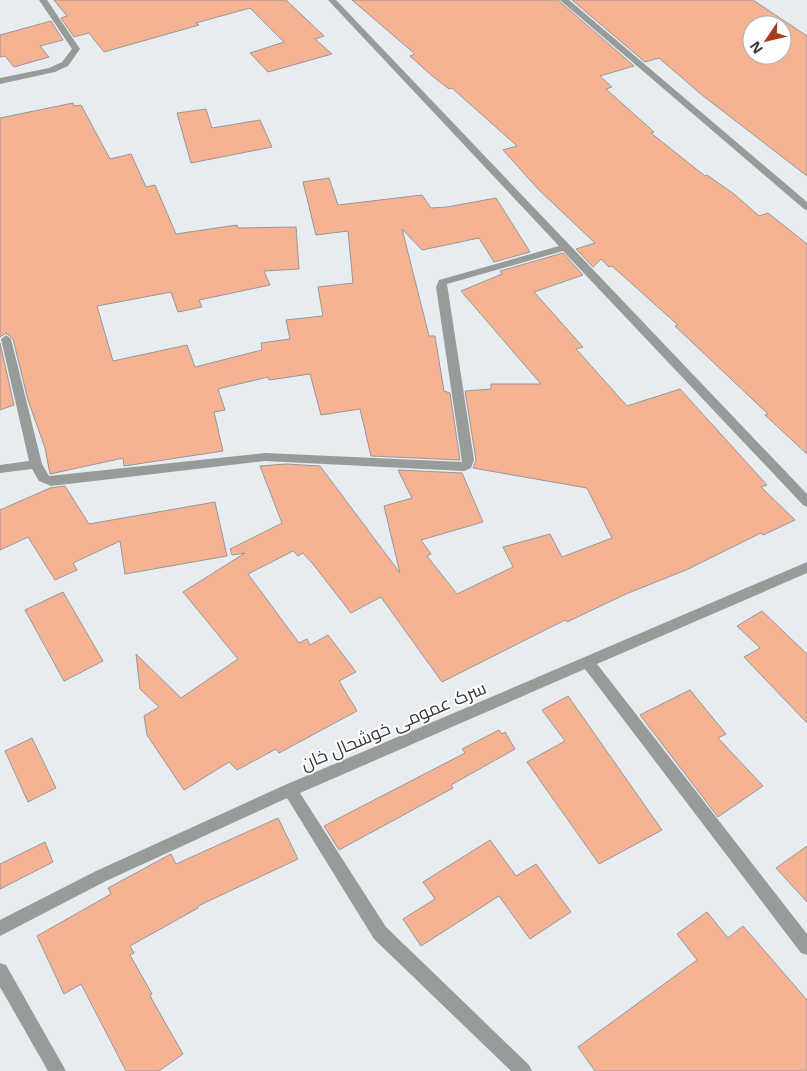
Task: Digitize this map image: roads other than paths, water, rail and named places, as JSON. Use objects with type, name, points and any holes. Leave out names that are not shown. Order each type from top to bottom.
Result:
[{"type":"street","points":[[0,81],[52,70],[64,64],[76,49],[43,0]]},
{"type":"street","points":[[332,0],[807,502]]},
{"type":"street","points":[[564,0],[807,207]]},
{"type":"street","points":[[6,339],[36,464],[41,477],[45,480],[51,481],[265,457],[460,468],[467,466],[468,460],[441,287],[443,282],[565,247]]},
{"type":"street","points":[[0,469],[36,464]]},
{"type":"street","name":"سرک عمومی خوشحال خان","points":[[0,928],[101,876],[290,790],[807,567]]},
{"type":"street","points":[[587,661],[807,947]]},
{"type":"street","points":[[290,790],[380,933],[523,1071]]},
{"type":"street","points":[[0,971],[57,1071]]}]
